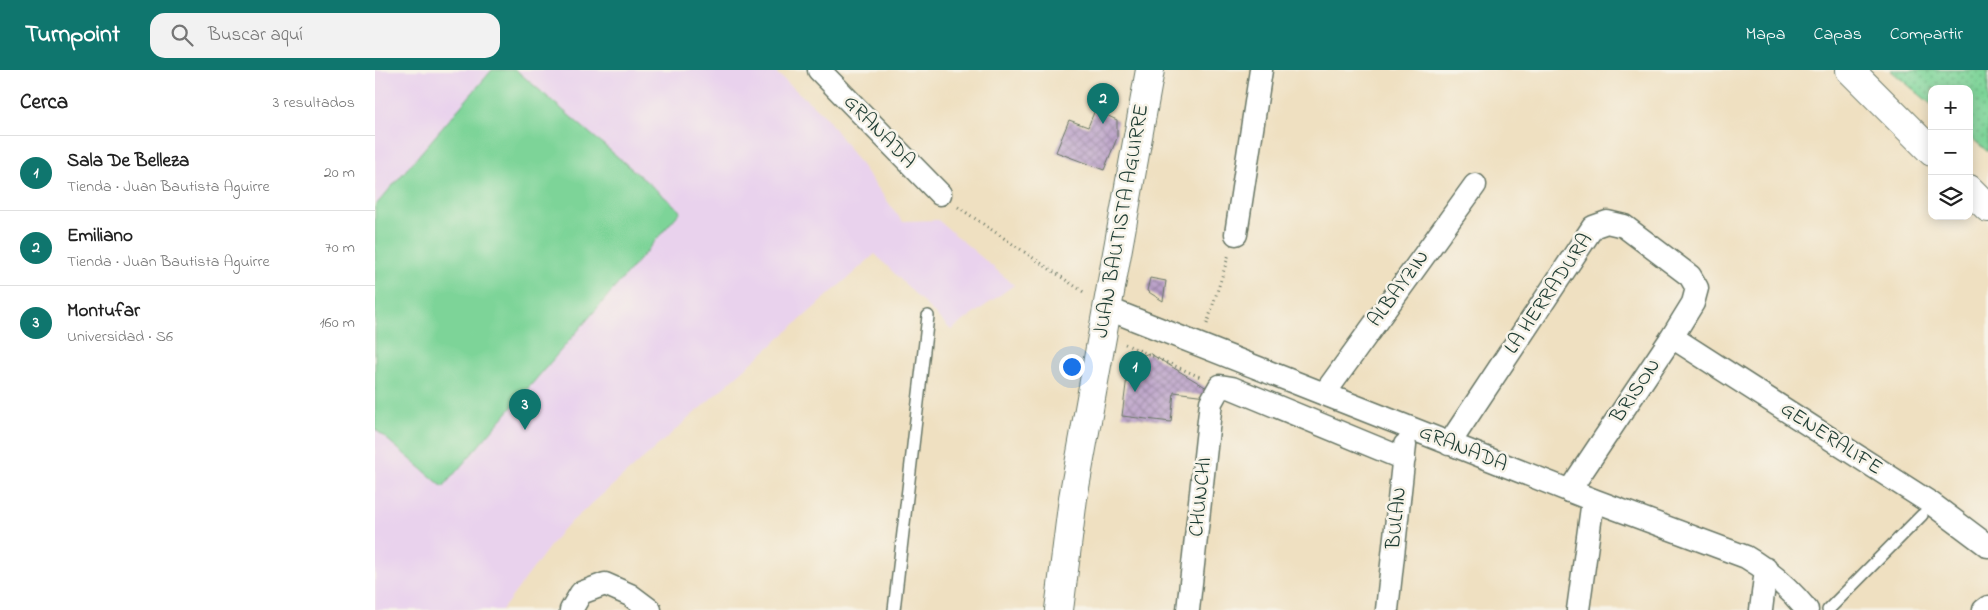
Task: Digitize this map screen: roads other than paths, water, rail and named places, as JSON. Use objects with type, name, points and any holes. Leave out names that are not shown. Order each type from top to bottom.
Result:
[{"type":"main road","name":"JUAN BAUTISTA AGUIRRE","points":[[1059,610],[1073,498],[1150,70]]},
{"type":"main road","points":[[1850,70],[1928,148]]},
{"type":"main road","points":[[1973,193],[1988,208]]},
{"type":"street","name":"GRANADA","points":[[819,70],[939,194]]},
{"type":"street","points":[[1235,234],[1261,70]]},
{"type":"street","name":"ALBAYZIN","points":[[1324,394],[1475,185]]},
{"type":"street","name":"LA HERRADURA","points":[[1449,444],[1593,227],[1607,222],[1624,226],[1690,276],[1697,288]]},
{"type":"street","name":"BRISON","points":[[1569,491],[1672,337],[1693,303],[1697,288]]},
{"type":"street","name":"GRANADA","points":[[1107,308],[1569,491],[1746,557],[1766,569],[1791,591],[1807,610]]},
{"type":"street","name":"GENERALIFE","points":[[1672,337],[1932,504],[1988,546]]},
{"type":"street","name":"CHUNCHI","points":[[1188,610],[1211,402],[1221,386],[1233,388],[1404,459]]},
{"type":"street","name":"BULAN","points":[[1387,610],[1407,427]]},
{"type":"street","points":[[1578,610],[1593,500]]},
{"type":"street","points":[[1761,610],[1766,569]]},
{"type":"street","points":[[571,610],[581,593],[605,584],[630,595],[650,610]]},
{"type":"street","points":[[1984,610],[1988,607]]},
{"type":"lane","points":[[894,610],[928,316]]},
{"type":"lane","points":[[1828,610],[1922,514]]},
{"type":"place","name":"Emiliano","points":[[1103,124]]},
{"type":"place","name":"Sala De Belleza","points":[[1135,392]]},
{"type":"place","name":"Montufar","points":[[525,430]]}]
